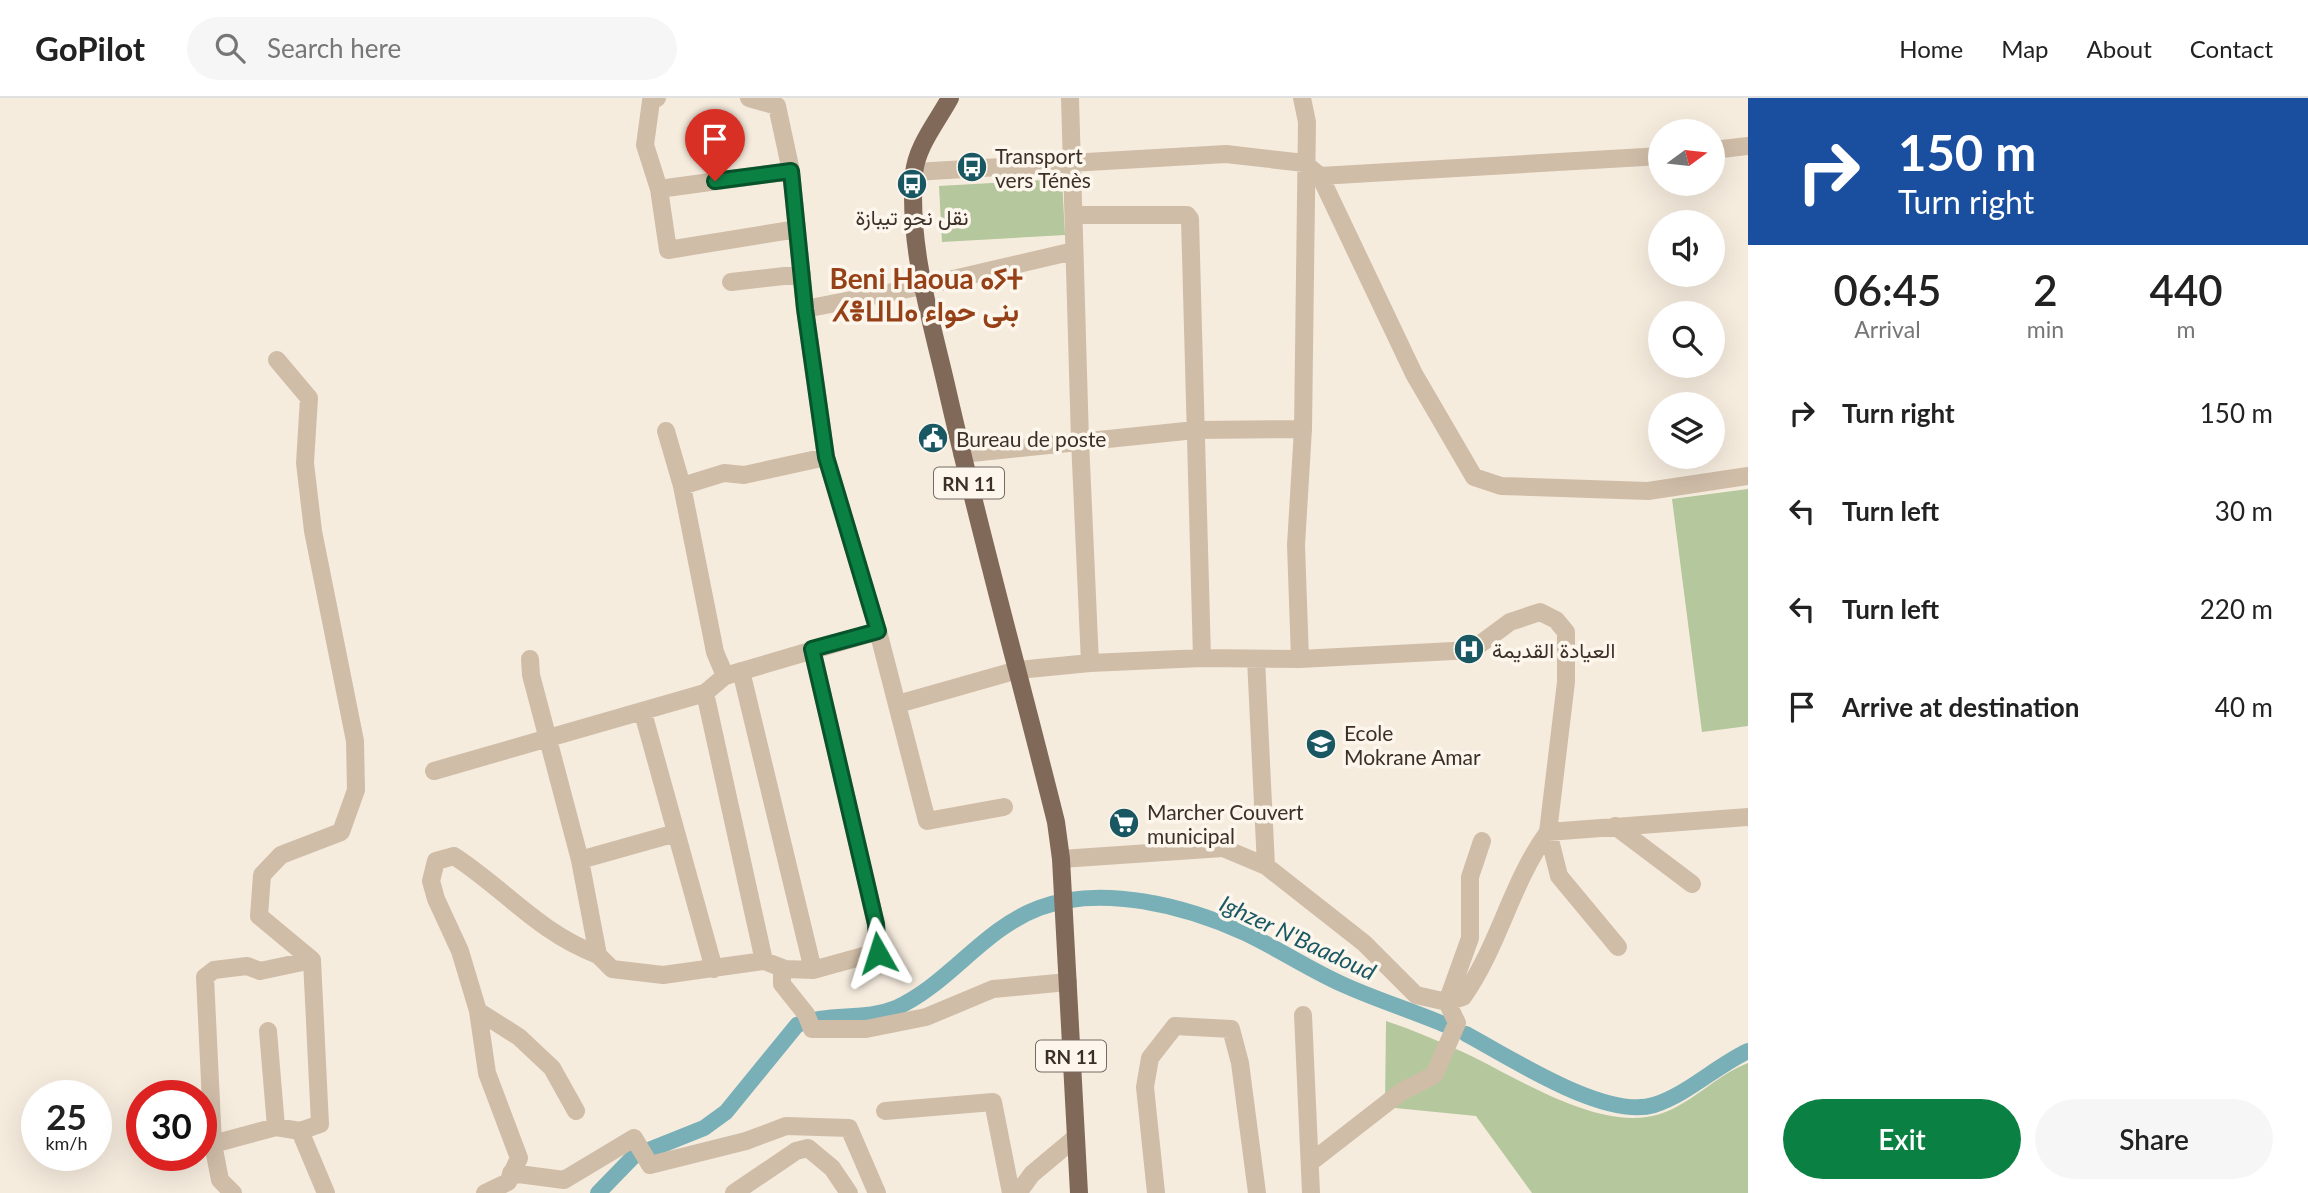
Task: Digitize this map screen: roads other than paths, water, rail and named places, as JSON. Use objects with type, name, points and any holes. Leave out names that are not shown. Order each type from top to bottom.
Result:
[{"type":"main road","name":"RN 11","points":[[950,98],[918,153],[914,172],[914,214],[923,286],[962,454],[1056,822],[1061,865],[1079,1193]]},
{"type":"street","points":[[657,98],[651,101],[645,145],[659,189],[668,250],[797,229]]},
{"type":"street","points":[[749,98],[777,106],[791,171],[805,309],[826,457],[878,631],[927,821],[1004,807]]},
{"type":"street","points":[[1070,98],[1076,215],[1074,251],[1080,440],[1090,663]]},
{"type":"street","points":[[1300,659],[1296,545],[1303,429],[1304,163],[1307,122],[1302,98]]},
{"type":"street","points":[[1726,149],[1748,146]]},
{"type":"street","points":[[914,172],[1226,154],[1304,163],[1320,176],[1414,374],[1474,477],[1501,486],[1648,491],[1748,476]]},
{"type":"street","points":[[1320,176],[1648,157]]},
{"type":"street","points":[[659,189],[791,171]]},
{"type":"street","points":[[1076,215],[1187,215],[1190,219],[1202,658]]},
{"type":"street","points":[[805,309],[923,286],[1074,251]]},
{"type":"street","points":[[731,282],[802,274]]},
{"type":"street","points":[[217,1143],[276,1127],[300,1130],[320,1124],[312,960],[259,916],[262,874],[281,855],[341,832],[356,790],[355,741],[313,531],[304,463],[309,398],[276,360]]},
{"type":"street","points":[[962,454],[1195,430],[1303,429]]},
{"type":"street","points":[[666,431],[682,486],[715,652],[733,673],[813,970]]},
{"type":"street","points":[[682,486],[724,473],[744,475],[826,457]]},
{"type":"street","points":[[898,704],[1018,670],[1090,663],[1202,658],[1300,659],[1472,650],[1510,622],[1540,612],[1556,620],[1566,632],[1566,682],[1548,832],[1559,876],[1618,947]]},
{"type":"street","points":[[434,771],[643,713],[705,693],[733,673],[878,631]]},
{"type":"street","points":[[485,1193],[508,1182],[519,1158],[487,1073],[478,1011],[460,951],[436,899],[431,881],[436,861],[454,856],[486,877],[527,914],[567,943],[598,955],[612,969],[663,975],[764,961],[782,968],[813,970],[878,953],[876,924],[812,649]]},
{"type":"street","points":[[530,659],[531,675],[580,860],[598,955]]},
{"type":"street","points":[[1256,659],[1266,866]]},
{"type":"street","points":[[705,693],[764,961]]},
{"type":"street","points":[[643,713],[714,969]]},
{"type":"street","points":[[1061,865],[1223,848],[1266,866],[1364,943],[1416,995],[1447,1002],[1463,998],[1479,974],[1528,860],[1548,832],[1748,817]]},
{"type":"street","points":[[1615,826],[1692,884]]},
{"type":"street","points":[[580,860],[676,833]]},
{"type":"street","points":[[1311,1162],[1401,1092],[1434,1075],[1457,1023],[1447,1002],[1470,938],[1470,877],[1482,841]]},
{"type":"street","points":[[210,1080],[205,977],[214,970],[247,966],[260,971],[312,960]]},
{"type":"street","points":[[782,968],[782,984],[809,1022],[866,1028],[926,1017],[993,989],[1068,982]]},
{"type":"street","points":[[478,1011],[519,1037],[552,1069],[576,1111]]},
{"type":"street","points":[[1303,1015],[1311,1193]]},
{"type":"street","points":[[1156,1193],[1146,1087],[1150,1058],[1175,1027],[1231,1029],[1240,1063],[1256,1193]]},
{"type":"street","points":[[268,1031],[276,1127]]},
{"type":"street","points":[[886,1111],[993,1102],[1010,1193]]},
{"type":"street","points":[[512,1173],[564,1180],[634,1138],[650,1165],[746,1141],[786,1126],[849,1128],[877,1193]]},
{"type":"street","points":[[300,1130],[327,1193]]},
{"type":"street","points":[[1018,1193],[1032,1174],[1075,1138]]},
{"type":"street","points":[[734,1193],[796,1151],[808,1148],[832,1168],[849,1193]]},
{"type":"street","points":[[217,1165],[220,1180],[233,1193]]},
{"type":"waterway","name":"Ighzer N'Baadoud","points":[[598,1193],[634,1156],[704,1128],[726,1112],[797,1025],[896,1008],[933,985],[1000,929],[1039,908],[1064,901],[1116,898],[1144,901],[1197,914],[1245,933],[1344,985],[1448,1026]]},
{"type":"waterway","name":"Ighzer N'Baadoud","points":[[1466,1034],[1558,1084],[1610,1104],[1634,1107],[1654,1105],[1666,1100],[1748,1051]]},
{"type":"place","name":"Transport vers Ténès","points":[[972,167]]},
{"type":"place","name":"نقل نحو تيبازة","points":[[912,184]]},
{"type":"place","name":"Bureau de poste","points":[[933,438]]},
{"type":"place","name":"العيادة القديمة","points":[[1469,649]]},
{"type":"place","name":"Ecole Mokrane Amar","points":[[1321,744]]},
{"type":"place","name":"Marcher Couvert municipal","points":[[1124,823]]},
{"type":"district","name":"Beni Haoua ⴰⵢⵜ ⵃⴻⵡⵡⴰ بنى حواء","points":[[926,294]]}]
